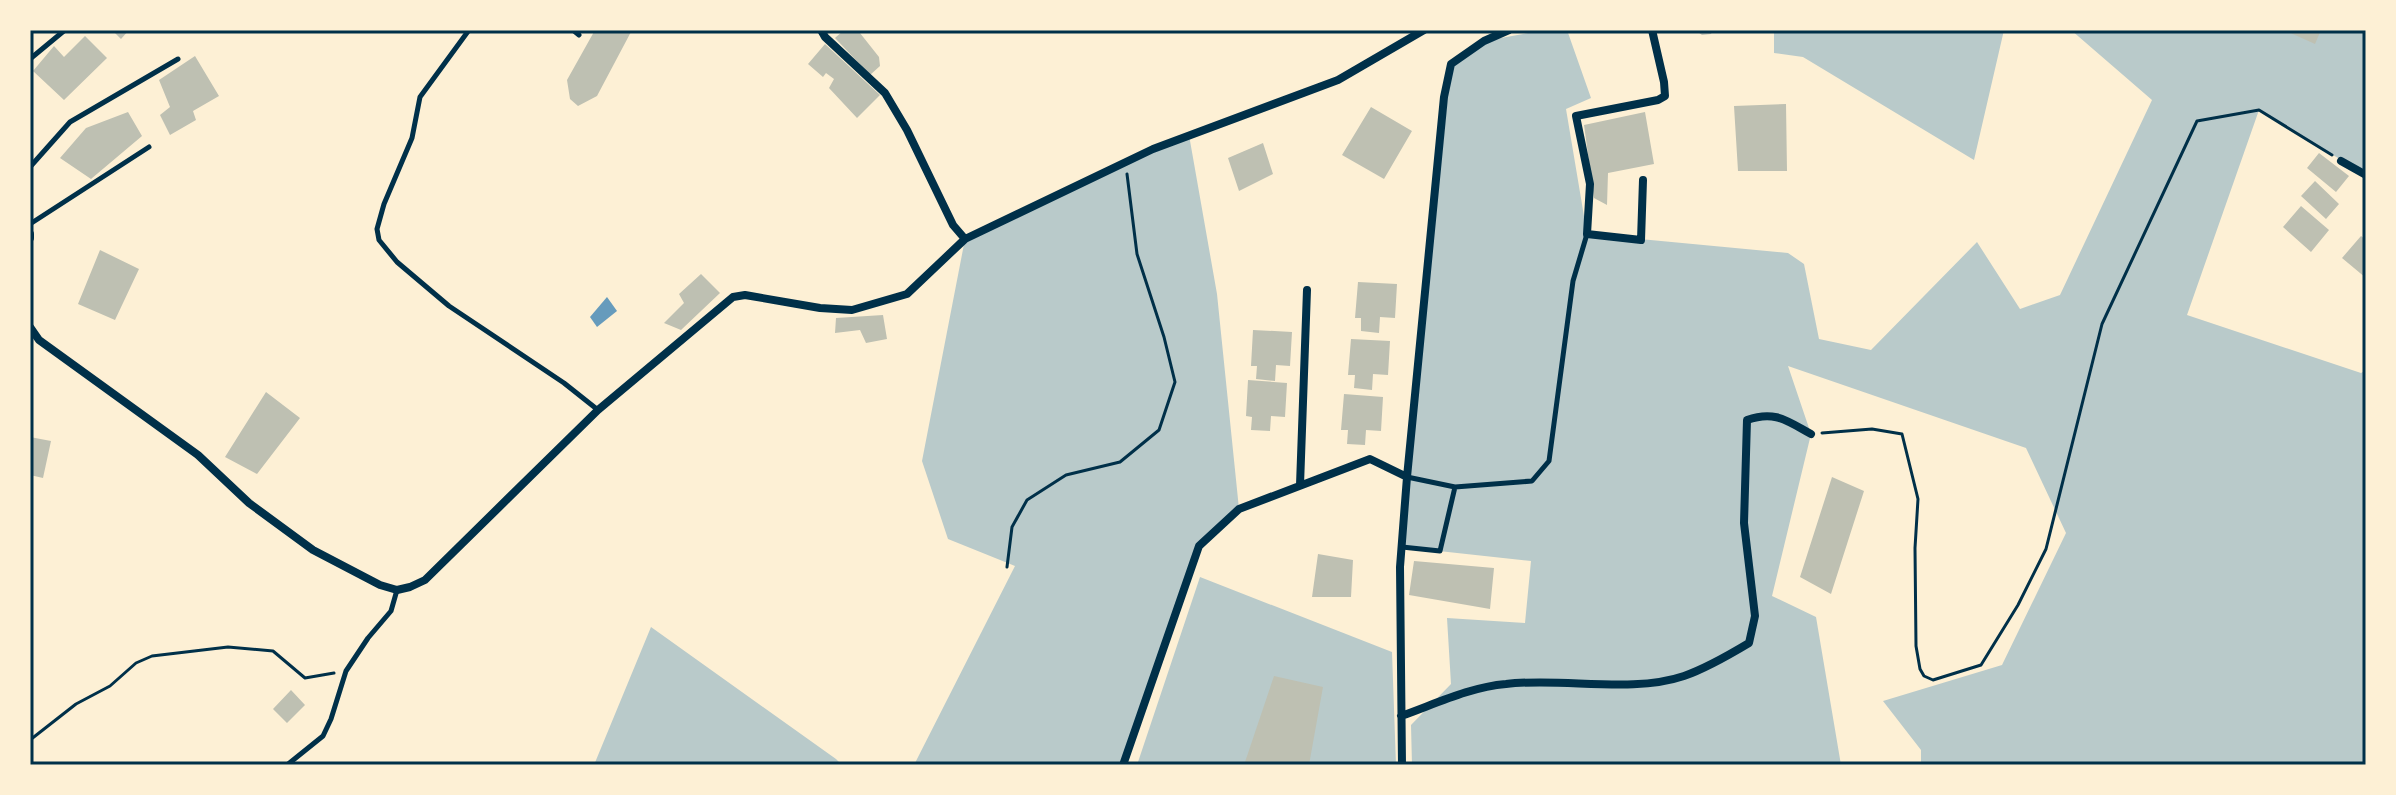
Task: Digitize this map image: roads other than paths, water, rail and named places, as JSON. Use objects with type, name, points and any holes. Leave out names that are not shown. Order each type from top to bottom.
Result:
[{"type":"street","points":[[821,30],[885,93],[907,130],[953,225],[965,239]]},
{"type":"street","points":[[30,327],[39,340],[198,455],[249,503],[313,550],[370,581],[397,590],[425,580],[598,410],[733,297],[745,295],[820,308],[852,310],[907,294],[965,239],[1153,149],[1338,80],[1424,30]]},
{"type":"street","points":[[1402,765],[1402,547],[1446,86],[1451,64],[1484,41],[1509,30]]},
{"type":"street","points":[[1643,180],[1641,240],[1587,234],[1590,184],[1576,116],[1665,96],[1652,30]]},
{"type":"street","points":[[2341,161],[2366,175]]},
{"type":"street","points":[[1300,485],[1307,290]]},
{"type":"street","points":[[1401,716],[1473,690],[1507,683],[1649,683],[1683,676],[1749,643],[1755,616],[1744,523],[1747,420],[1762,415],[1781,418],[1811,434]]},
{"type":"street","points":[[1123,765],[1199,546],[1239,509],[1370,459],[1407,477]]},
{"type":"lane","points":[[30,59],[65,30]]},
{"type":"lane","points":[[469,30],[420,97],[412,138],[384,204],[377,229],[379,240],[397,262],[449,306],[564,383],[598,410]]},
{"type":"lane","points":[[30,167],[70,122],[178,59]]},
{"type":"lane","points":[[30,224],[149,147]]},
{"type":"lane","points":[[1407,477],[1455,487],[1532,481],[1549,461],[1573,281],[1587,234]]},
{"type":"lane","points":[[1402,547],[1440,551],[1455,487]]},
{"type":"lane","points":[[287,765],[323,736],[346,671],[391,611],[397,590]]},
{"type":"water","points":[[607,297],[617,311],[597,327],[590,317]]}]
